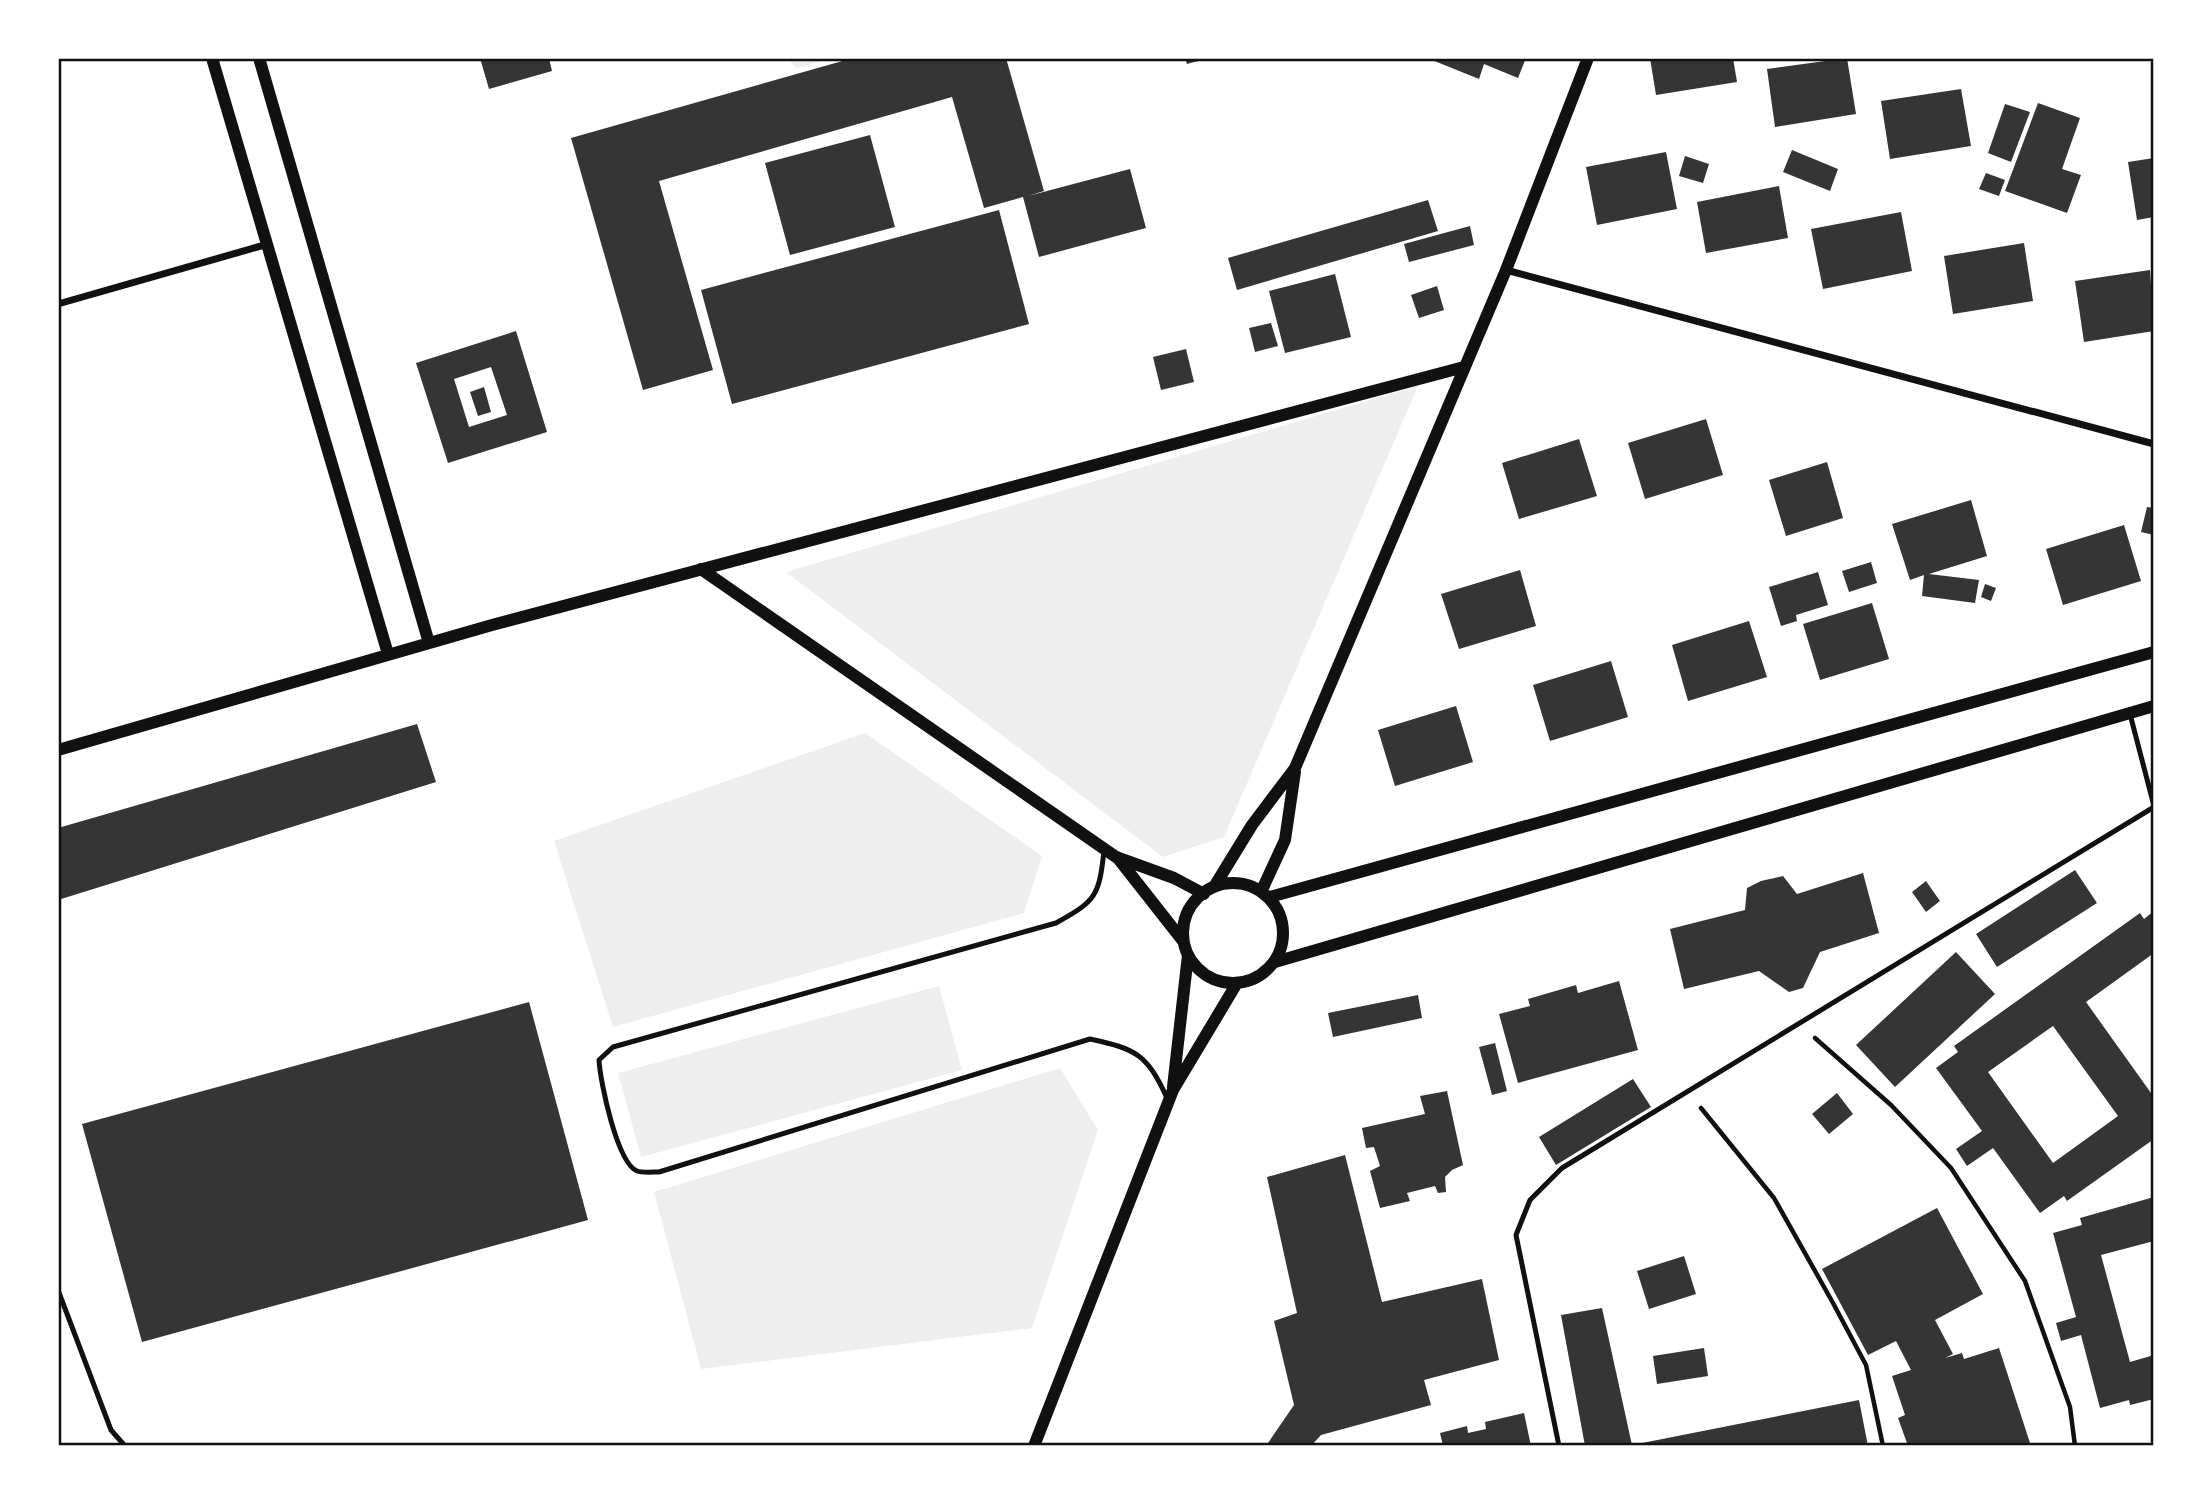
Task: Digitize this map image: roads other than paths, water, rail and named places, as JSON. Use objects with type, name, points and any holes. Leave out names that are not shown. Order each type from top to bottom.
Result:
[{"type":"street","points":[[212,58],[388,654]]},
{"type":"street","points":[[259,58],[429,643]]},
{"type":"street","points":[[1183,941],[1187,912],[1195,900],[1209,890],[1252,825],[1295,768],[1506,270],[1588,58]]},
{"type":"street","points":[[58,304],[268,244]]},
{"type":"street","points":[[1506,270],[2154,444]]},
{"type":"street","points":[[58,750],[388,654],[1464,368]]},
{"type":"street","points":[[701,569],[1116,856],[1209,890],[1237,883],[1266,895],[1280,913],[1284,930],[1282,947],[1275,962]]},
{"type":"street","points":[[1266,895],[2154,652]]},
{"type":"street","points":[[1116,856],[1183,941],[1188,956],[1208,977],[1237,983],[1251,980],[1275,962],[2154,706]]},
{"type":"street","points":[[1266,895],[1285,840],[1295,768]]},
{"type":"street","points":[[1171,1096],[1188,956]]},
{"type":"street","points":[[1034,1446],[1171,1096],[1237,983]]},
{"type":"lane","points":[[1559,1446],[1516,1235],[1530,1200],[1562,1168],[2154,807],[2130,713]]},
{"type":"lane","points":[[1105,848],[1100,886],[1085,907],[1056,923],[613,1047],[600,1060],[600,1080],[625,1161],[637,1171],[659,1172],[1090,1039],[1128,1047],[1154,1070],[1171,1096]]},
{"type":"lane","points":[[58,1290],[111,1430],[125,1446]]}]
